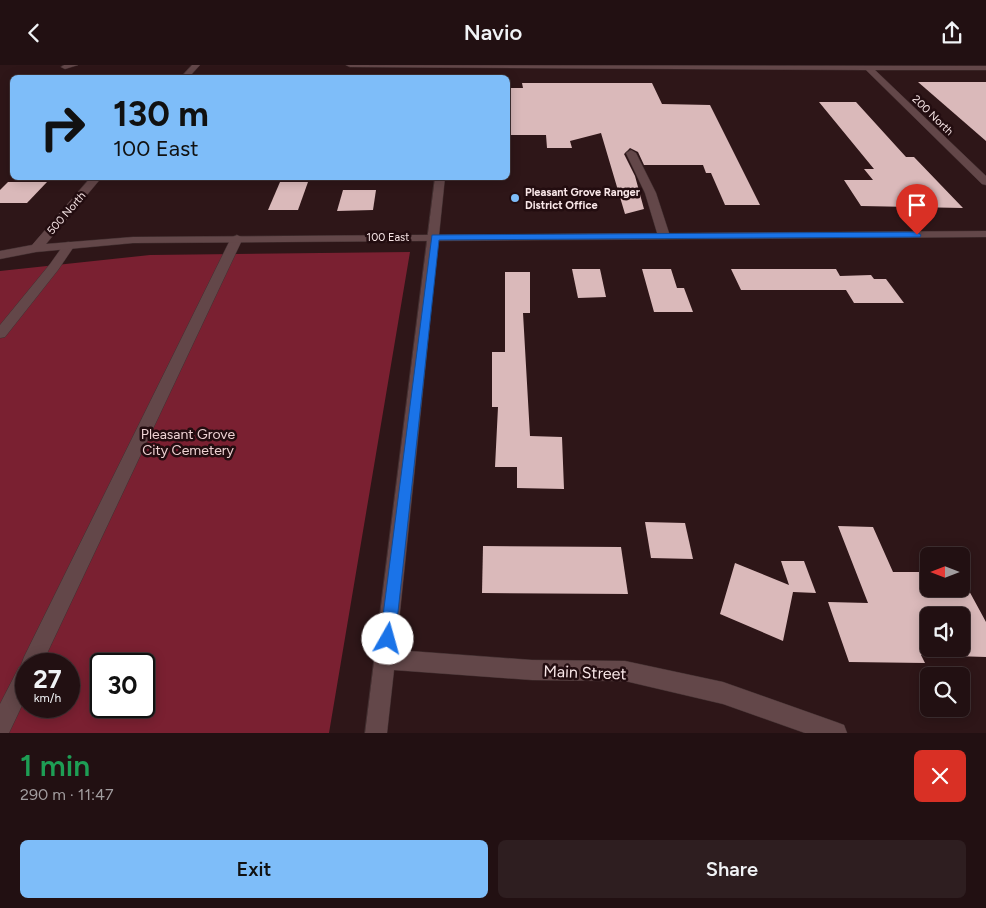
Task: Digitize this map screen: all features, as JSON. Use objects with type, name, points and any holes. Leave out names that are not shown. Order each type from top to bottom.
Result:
[{"type":"street","points":[[65,67],[74,65]]},
{"type":"street","points":[[187,75],[196,65]]},
{"type":"street","points":[[350,65],[986,68]]},
{"type":"street","name":"200 North","points":[[867,67],[986,182]]},
{"type":"street","points":[[631,153],[655,201],[664,236]]},
{"type":"street","name":"500 North","points":[[36,248],[94,180]]},
{"type":"street","points":[[376,733],[435,237],[440,180]]},
{"type":"street","name":"100 East","points":[[0,255],[36,248],[132,240],[986,235]]},
{"type":"street","points":[[36,653],[237,238]]},
{"type":"street","points":[[0,334],[54,267],[69,245]]},
{"type":"street","name":"Main Street","points":[[385,659],[532,670],[626,671],[724,693],[836,733]]},
{"type":"street","points":[[0,728],[15,697]]},
{"type":"green space","name":"Pleasant Grove City Cemetery","points":[[410,252],[329,733],[0,733],[0,271],[150,255]]},
{"type":"building","points":[[918,82],[986,82],[986,141]]},
{"type":"building","points":[[522,83],[652,83],[662,104],[710,105],[760,205],[725,205],[711,173],[706,173],[703,165],[644,165],[638,152],[630,148],[624,154],[635,176],[644,209],[625,214],[601,133],[570,141],[572,148],[547,148],[546,135],[510,135],[510,88],[523,88]]},
{"type":"building","points":[[819,102],[856,102],[906,157],[914,157],[963,208],[861,206],[844,180],[873,180],[864,169],[874,169]]},
{"type":"building","points":[[8,182],[47,182],[27,203],[0,203],[0,190]]},
{"type":"building","points":[[280,182],[308,182],[298,210],[268,210]]},
{"type":"building","points":[[343,190],[376,190],[373,210],[337,211]]},
{"type":"building","points":[[572,269],[600,269],[606,297],[578,298]]},
{"type":"building","points":[[642,269],[671,269],[677,288],[684,288],[693,312],[654,312]]},
{"type":"building","points":[[731,269],[836,269],[840,276],[871,275],[874,279],[886,279],[904,303],[854,303],[846,290],[741,290]]},
{"type":"building","points":[[505,272],[530,272],[530,313],[523,313],[530,436],[562,437],[564,489],[517,488],[517,467],[495,467],[498,407],[492,407],[492,352],[505,352]]},
{"type":"building","points":[[645,522],[685,523],[693,559],[651,558]]},
{"type":"building","points":[[838,526],[873,527],[893,572],[920,572],[920,597],[970,597],[970,593],[986,622],[986,657],[970,657],[970,607],[920,607],[920,657],[922,657],[925,663],[849,662],[828,602],[868,603]]},
{"type":"building","points":[[483,546],[621,547],[628,594],[482,593]]},
{"type":"building","points":[[781,561],[804,561],[816,593],[793,592],[783,641],[720,614],[735,563],[789,585]]},
{"type":"place","name":"Pleasant Grove Ranger District Office","points":[[515,198]]},
{"type":"route","points":[[388,639],[435,237],[917,235]]}]
